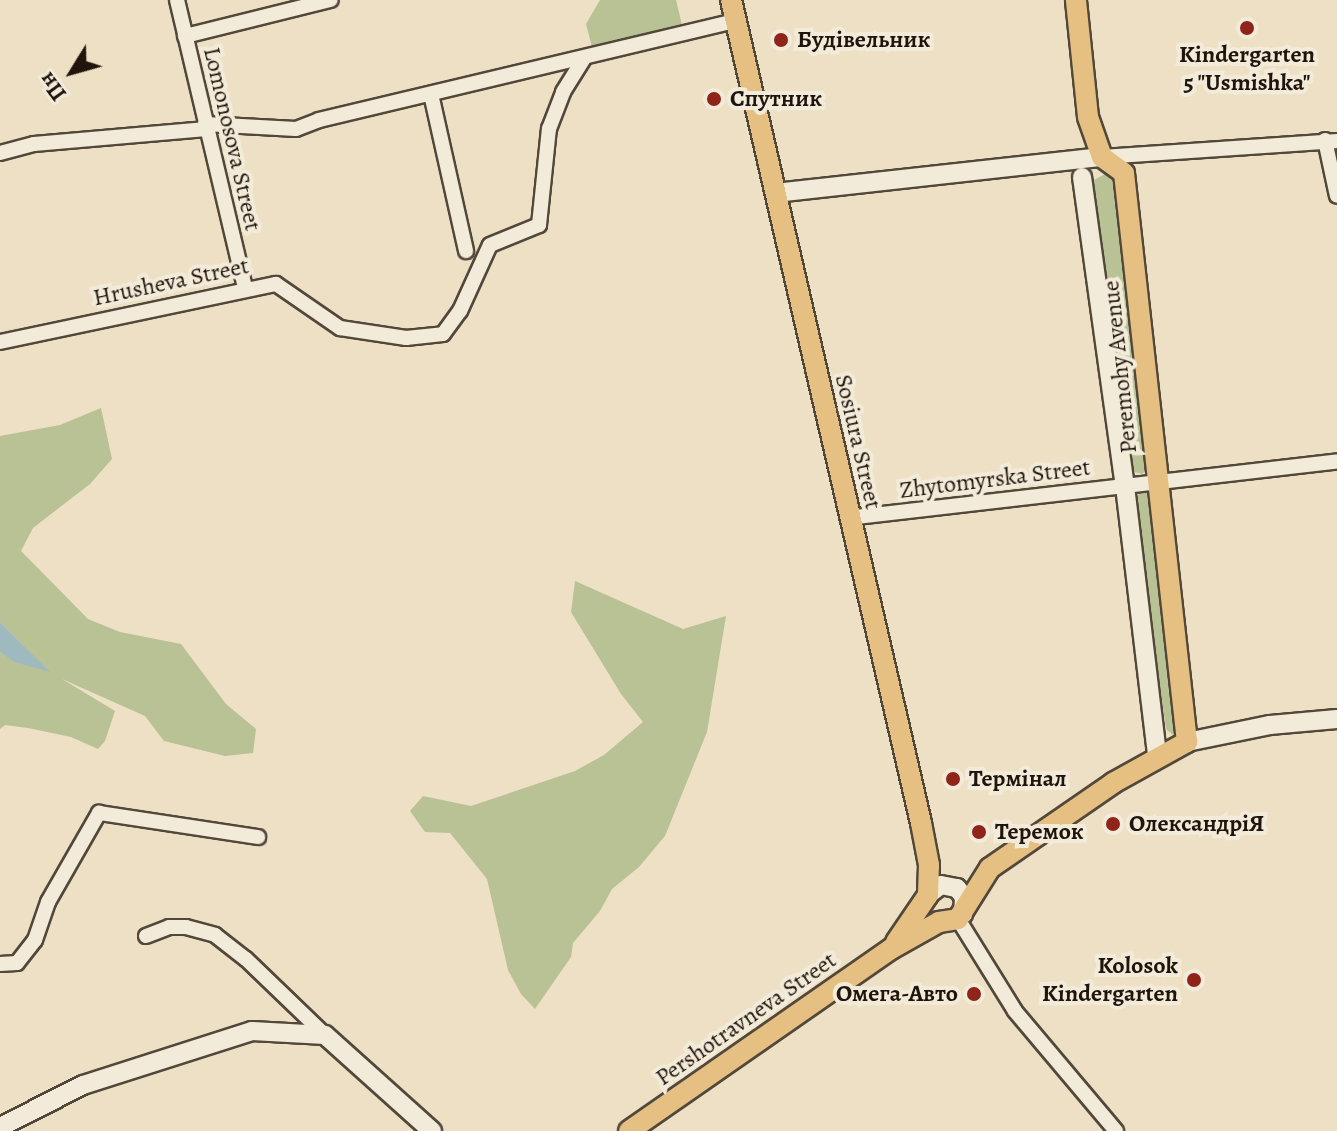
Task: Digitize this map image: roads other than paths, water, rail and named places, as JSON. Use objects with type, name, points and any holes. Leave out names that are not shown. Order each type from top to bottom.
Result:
[{"type":"main road","name":"Sosiura Street","points":[[731,0],[848,518],[921,823],[929,865],[927,897]]},
{"type":"main road","name":"Peremohy Avenue","points":[[1076,0],[1088,117],[1102,157],[1124,173],[1187,742]]},
{"type":"main road","points":[[953,918],[990,868],[1157,756],[1187,742]]},
{"type":"main road","name":"Pershotravneva Street","points":[[891,949],[927,897]]},
{"type":"main road","name":"Pershotravneva Street","points":[[629,1131],[891,949],[953,918]]},
{"type":"street","name":"Lomonosova Street","points":[[177,0],[245,288]]},
{"type":"street","points":[[185,36],[331,0]]},
{"type":"street","points":[[0,153],[34,144],[205,126],[296,129],[319,120],[583,60],[736,21]]},
{"type":"street","name":"Hrusheva Street","points":[[0,342],[245,288],[276,284],[340,328],[406,338],[443,334],[460,311],[490,245],[539,225],[549,129],[563,92],[583,60]]},
{"type":"street","points":[[431,94],[466,251]]},
{"type":"street","points":[[775,193],[1058,160],[1331,140],[1337,196]]},
{"type":"street","points":[[1058,160],[1082,177],[1091,164],[1102,157]]},
{"type":"street","name":"Peremohy Avenue","points":[[1082,177],[1125,486],[1157,756]]},
{"type":"street","name":"Zhytomyrska Street","points":[[848,518],[1337,461]]},
{"type":"street","points":[[1187,742],[1270,725],[1337,719]]},
{"type":"street","points":[[0,964],[17,963],[35,940],[48,902],[99,813],[258,837]]},
{"type":"street","points":[[990,868],[952,886],[941,885],[927,897],[929,914],[953,918],[1015,1011],[1116,1131]]},
{"type":"street","points":[[952,886],[964,897],[953,918]]},
{"type":"street","points":[[146,936],[169,927],[186,927],[215,935],[246,959],[432,1131]]},
{"type":"street","points":[[0,1127],[83,1085],[252,1031],[325,1035]]},
{"type":"water","points":[[0,622],[50,672],[14,662],[0,652]]},
{"type":"place","name":"Kindergarten 5 \"Usmishka\"","points":[[1247,28]]},
{"type":"place","name":"Будівельник","points":[[781,40]]},
{"type":"place","name":"Спутник","points":[[714,99]]},
{"type":"place","name":"Термінал","points":[[953,779]]},
{"type":"place","name":"ОлександріЯ","points":[[1113,824]]},
{"type":"place","name":"Теремок","points":[[979,832]]},
{"type":"place","name":"Kolosok Kindergarten","points":[[1194,980]]},
{"type":"place","name":"Омега-Авто","points":[[974,994]]}]
